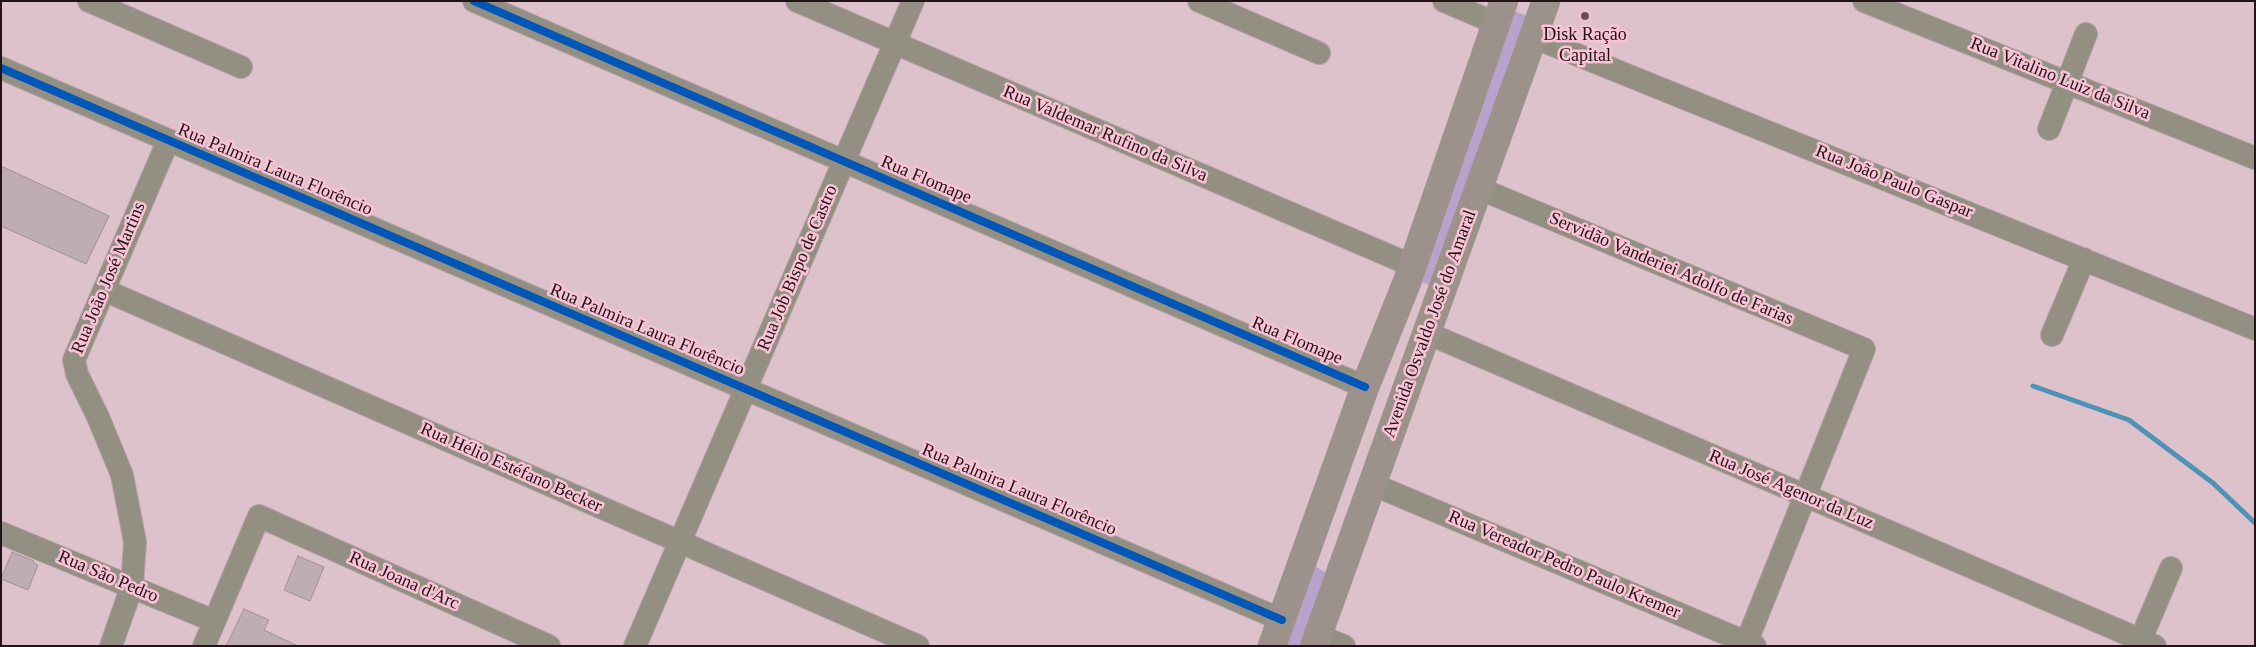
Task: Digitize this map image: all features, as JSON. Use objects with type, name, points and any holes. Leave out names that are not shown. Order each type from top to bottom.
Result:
[{"type":"main road","name":"Avenida Osvaldo José do Amaral","points":[[1316,640],[1546,1]]},
{"type":"main road","name":"Avenida Osvaldo José do Amaral","points":[[1272,646],[1365,387],[1413,266],[1499,12]]},
{"type":"main road","points":[[1314,531],[1319,545],[1325,550],[1332,553],[1347,552]]},
{"type":"street","points":[[89,1],[241,67]]},
{"type":"street","name":"Rua Flomape","points":[[474,1],[1365,387]]},
{"type":"street","name":"Rua Valdemar Rufino da Silva","points":[[797,1],[1413,266]]},
{"type":"street","name":"Rua Job Bispo de Castro","points":[[635,646],[913,1]]},
{"type":"street","points":[[1199,1],[1319,53]]},
{"type":"street","points":[[1444,1],[1499,12]]},
{"type":"street","name":"Rua Vitalino Luiz da Silva","points":[[1864,1],[2255,158]]},
{"type":"street","points":[[2049,129],[2086,34]]},
{"type":"street","name":"Rua João Paulo Gaspar","points":[[1533,38],[2084,258],[2255,329]]},
{"type":"street","name":"Rua Palmira Laura Florêncio","points":[[1,68],[1282,620]]},
{"type":"street","name":"Rua João José Martins","points":[[111,646],[132,586],[135,542],[127,495],[116,459],[77,374],[74,360],[168,140]]},
{"type":"street","name":"Servidão Vanderiei Adolfo de Farias","points":[[1478,188],[1864,349],[1805,496]]},
{"type":"street","points":[[2052,335],[2084,258]]},
{"type":"street","name":"Rua Hélio Estéfano Becker","points":[[104,290],[918,646]]},
{"type":"street","name":"Rua José Agenor da Luz","points":[[1427,333],[2144,644]]},
{"type":"street","name":"Rua Vereador Pedro Paulo Kremer","points":[[1372,484],[1749,644]]},
{"type":"street","points":[[1749,644],[1805,496]]},
{"type":"street","name":"Rua Joana d'Arc","points":[[214,621],[259,516],[549,646]]},
{"type":"street","name":"Rua São Pedro","points":[[1,532],[214,621]]},
{"type":"street","points":[[2144,644],[2171,568]]},
{"type":"street","points":[[204,646],[214,621]]},
{"type":"street","points":[[1316,640],[1344,646]]},
{"type":"shaded area","points":[[1511,10],[1532,18],[1436,288],[1417,280]]},
{"type":"shaded area","points":[[1315,566],[1333,577],[1308,646],[1286,646]]},
{"type":"building","points":[[1,166],[109,216],[86,264],[1,226]]},
{"type":"building","points":[[12,552],[34,561],[33,563],[38,565],[28,590],[1,579]]},
{"type":"building","points":[[298,556],[324,567],[310,601],[284,590]]},
{"type":"building","points":[[244,609],[269,620],[264,630],[298,646],[226,646]]},
{"type":"waterway","points":[[2033,386],[2129,420],[2213,483],[2255,523]]},
{"type":"cycle path","points":[[474,1],[1365,387]]},
{"type":"cycle path","points":[[1,68],[1282,620]]},
{"type":"place","name":"Disk Ração Capital","points":[[1585,16]]}]
